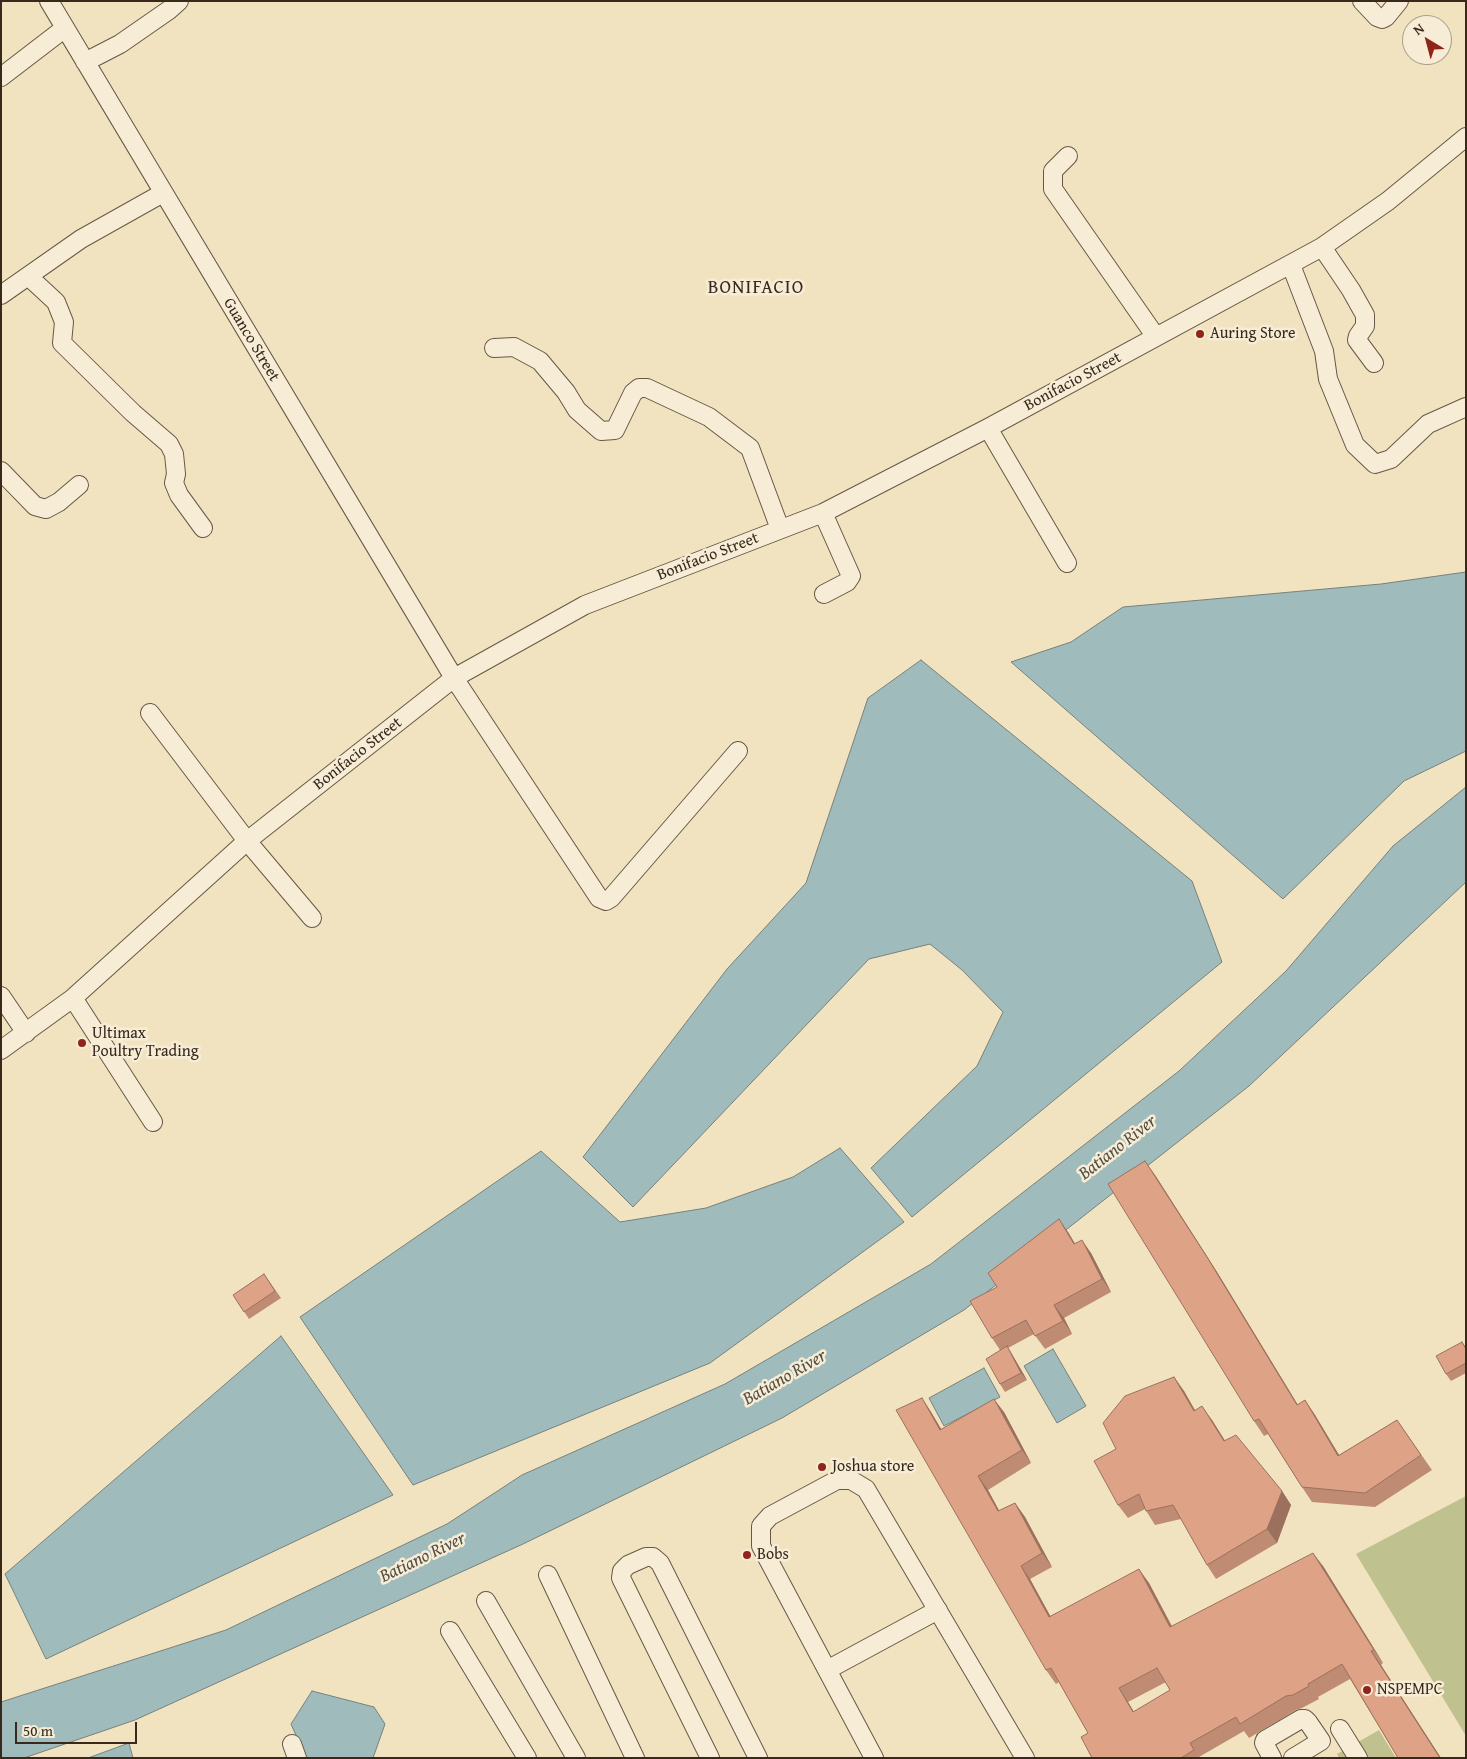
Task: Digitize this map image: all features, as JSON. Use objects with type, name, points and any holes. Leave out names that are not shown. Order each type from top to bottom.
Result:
[{"type":"street","name":"Guanco Street","points":[[49,1],[454,678],[600,898],[606,901],[611,898],[738,751]]},
{"type":"street","points":[[85,62],[120,44],[179,1]]},
{"type":"street","points":[[1362,1],[1377,17],[1382,19],[1386,17],[1399,1]]},
{"type":"street","points":[[1,77],[65,28]]},
{"type":"street","name":"Bonifacio Street","points":[[1,1050],[73,998],[247,841],[454,678],[585,605],[823,513],[988,428],[1322,247],[1388,202],[1466,138]]},
{"type":"street","points":[[1068,156],[1053,171],[1053,190],[1156,337]]},
{"type":"street","points":[[1,295],[81,239],[163,193]]},
{"type":"street","points":[[1322,247],[1351,290],[1365,316],[1365,326],[1357,340],[1374,363]]},
{"type":"street","points":[[1291,265],[1324,351],[1328,379],[1355,445],[1375,464],[1391,459],[1428,424],[1466,407]]},
{"type":"street","points":[[28,276],[56,302],[64,322],[62,343],[133,413],[169,444],[174,454],[176,474],[174,483],[179,495],[203,528]]},
{"type":"street","points":[[494,348],[514,347],[540,361],[566,392],[577,410],[601,431],[615,430],[633,393],[639,388],[646,388],[709,417],[750,448],[780,529]]},
{"type":"street","points":[[988,428],[1067,563]]},
{"type":"street","points":[[1,470],[35,506],[46,509],[60,502],[79,485]]},
{"type":"street","points":[[823,513],[851,576],[847,582],[824,594]]},
{"type":"street","points":[[150,713],[247,841],[312,918]]},
{"type":"street","points":[[1,996],[26,1033]]},
{"type":"street","points":[[73,998],[153,1122]]},
{"type":"street","points":[[874,1758],[761,1546],[761,1526],[770,1516],[837,1480],[851,1480],[866,1489],[1025,1758]]},
{"type":"street","points":[[710,1758],[621,1578],[622,1571],[628,1565],[646,1557],[660,1563],[758,1758]]},
{"type":"street","points":[[548,1575],[635,1758]]},
{"type":"street","points":[[486,1601],[576,1758]]},
{"type":"street","points":[[827,1670],[938,1610]]},
{"type":"street","points":[[450,1631],[527,1758]]},
{"type":"street","points":[[1272,1758],[1264,1743],[1265,1740],[1304,1719],[1321,1741],[1293,1758]]},
{"type":"street","points":[[1340,1729],[1358,1758]]},
{"type":"green space","points":[[1466,1496],[1466,1736],[1356,1554]]},
{"type":"green space","points":[[1379,1730],[1396,1758],[1339,1758],[1337,1754]]},
{"type":"water","points":[[1466,572],[1466,751],[1404,781],[1283,899],[1011,662],[1071,642],[1123,607],[1381,584]]},
{"type":"water","points":[[921,660],[1192,881],[1222,962],[912,1217],[871,1168],[977,1066],[1003,1012],[962,970],[930,944],[869,959],[633,1207],[583,1157],[727,969],[806,883],[868,698]]},
{"type":"water","name":"Batiano River","points":[[1466,787],[1466,882],[1249,1086],[964,1310],[782,1418],[523,1544],[135,1720],[24,1758],[1,1758],[1,1702],[226,1630],[447,1524],[522,1475],[725,1384],[931,1264],[1179,1071],[1286,971],[1393,846]]},
{"type":"water","points":[[840,1148],[904,1222],[710,1363],[413,1485],[300,1317],[541,1151],[620,1222],[706,1208],[793,1177]]},
{"type":"water","points":[[281,1336],[393,1495],[46,1659],[5,1574]]},
{"type":"water","points":[[1053,1349],[1086,1406],[1057,1423],[1024,1366]]},
{"type":"water","points":[[984,1368],[1000,1397],[944,1426],[929,1398]]},
{"type":"water","points":[[312,1691],[374,1707],[385,1724],[373,1758],[306,1758],[291,1724]]},
{"type":"water","points":[[129,1743],[133,1758],[88,1758]]},
{"type":"building","points":[[1145,1161],[1207,1257],[1297,1405],[1305,1400],[1338,1456],[1397,1420],[1421,1455],[1365,1493],[1302,1487],[1259,1419],[1254,1421],[1108,1184]]},
{"type":"building","points":[[1059,1219],[1074,1244],[1082,1240],[1102,1279],[1054,1305],[1063,1321],[1035,1336],[1026,1320],[992,1338],[970,1301],[997,1287],[988,1273]]},
{"type":"building","points":[[264,1274],[275,1291],[244,1312],[233,1295]]},
{"type":"building","points":[[1462,1342],[1466,1349],[1466,1363],[1446,1374],[1436,1356]]},
{"type":"building","points":[[1007,1346],[1021,1373],[1000,1384],[986,1359]]},
{"type":"building","points":[[1174,1377],[1194,1411],[1202,1406],[1224,1441],[1236,1435],[1282,1491],[1267,1529],[1207,1565],[1173,1505],[1146,1511],[1139,1494],[1118,1505],[1094,1461],[1116,1449],[1103,1423],[1125,1396]]},
{"type":"building","points":[[922,1398],[940,1430],[994,1399],[1022,1450],[978,1476],[998,1511],[1015,1503],[1042,1553],[1021,1566],[1049,1617],[1139,1569],[1170,1627],[1313,1553],[1374,1650],[1371,1651],[1440,1758],[1398,1758],[1342,1664],[1308,1684],[1309,1686],[1293,1695],[1286,1696],[1240,1724],[1236,1717],[1190,1743],[1194,1750],[1181,1758],[1092,1758],[1081,1737],[1088,1733],[1051,1668],[1046,1670],[896,1410]],"holes":[[[1157,1668],[1170,1690],[1133,1712],[1119,1688]]]},
{"type":"place","name":"Auring Store","points":[[1200,334]]},
{"type":"place","name":"Ultimax Poultry Trading","points":[[82,1043]]},
{"type":"place","name":"Joshua store","points":[[822,1467]]},
{"type":"place","name":"Bobs","points":[[747,1555]]},
{"type":"place","name":"NSPEMPC","points":[[1367,1690]]},
{"type":"district","name":"BONIFACIO","points":[[756,288]]}]
